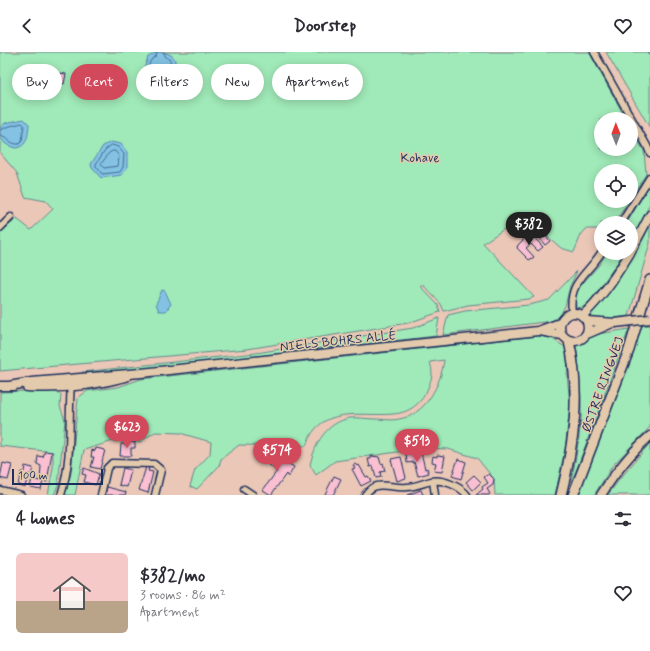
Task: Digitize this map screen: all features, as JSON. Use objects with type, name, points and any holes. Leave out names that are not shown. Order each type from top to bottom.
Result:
[{"type":"main road","name":"ØSTRE RINGVEJ","points":[[573,495],[583,474],[629,350],[650,280]]},
{"type":"main road","points":[[561,495],[570,458],[575,424],[576,390],[573,356],[566,338]]},
{"type":"street","points":[[594,52],[648,146],[650,153]]},
{"type":"street","points":[[625,216],[650,177]]},
{"type":"street","points":[[638,237],[650,215]]},
{"type":"street","points":[[0,228],[11,217]]},
{"type":"street","points":[[572,313],[571,305],[574,286],[595,260]]},
{"type":"street","points":[[584,319],[625,260]]},
{"type":"street","points":[[572,313],[584,319],[613,323],[650,319]]},
{"type":"street","points":[[572,313],[565,317],[560,323],[560,330],[566,338],[579,340],[587,334],[613,323]]},
{"type":"street","points":[[584,319],[588,329],[587,334]]},
{"type":"street","name":"NIELS BOHRS ALLÉ","points":[[4,386],[140,374],[538,331],[560,323]]},
{"type":"street","name":"NIELS BOHRS ALLÉ","points":[[538,331],[566,338]]},
{"type":"street","name":"NIELS BOHRS ALLÉ","points":[[4,386],[70,388],[108,382],[140,374]]},
{"type":"street","points":[[61,495],[67,474],[69,455],[71,379]]},
{"type":"street","points":[[601,495],[616,472],[636,448],[650,436]]},
{"type":"street","points":[[101,495],[107,468],[112,463],[154,464],[158,466],[161,470],[155,495]]},
{"type":"street","points":[[365,495],[370,488],[374,486],[399,488],[410,487],[433,481],[442,481],[457,486],[467,495]]},
{"type":"street","points":[[433,481],[434,495]]},
{"type":"street","points":[[244,489],[250,494]]},
{"type":"street","points":[[0,490],[7,493],[21,495]]},
{"type":"green space","name":"Kohave","points":[[0,52],[589,52],[622,112],[594,112],[594,156],[638,156],[638,140],[644,151],[646,174],[638,186],[638,164],[594,164],[594,208],[624,208],[619,216],[594,216],[594,229],[586,229],[581,235],[574,252],[561,248],[524,216],[483,243],[534,297],[529,299],[468,305],[444,311],[441,304],[422,284],[420,286],[438,305],[440,312],[408,323],[247,349],[0,371],[0,232],[17,219],[31,230],[53,209],[46,201],[25,197],[17,173],[0,153]]},
{"type":"green space","points":[[606,52],[650,52],[650,128]]},
{"type":"green space","points":[[650,183],[650,203],[638,231],[638,216],[631,216],[636,208],[638,208],[638,204]]},
{"type":"green space","points":[[650,224],[650,243],[629,316],[595,320],[589,315],[607,294],[630,260],[638,260],[638,248]]},
{"type":"green space","points":[[602,260],[619,260],[590,302],[583,307],[576,308],[575,292]]},
{"type":"green space","points":[[577,271],[570,286],[565,306],[561,314],[552,321],[443,335],[448,315],[465,311],[529,305],[549,300]]},
{"type":"green space","points":[[439,318],[436,336],[82,376],[82,372],[256,353],[413,328]]},
{"type":"green space","points":[[650,325],[650,427],[613,465],[594,495],[578,495],[641,326]]},
{"type":"green space","points":[[629,329],[570,487],[577,453],[581,419],[581,391],[576,344],[598,334]]},
{"type":"green space","points":[[539,336],[551,338],[565,347],[568,365],[567,374],[570,406],[565,449],[555,495],[495,495],[494,479],[477,458],[448,449],[425,448],[335,461],[316,475],[310,465],[312,457],[323,435],[328,429],[334,424],[350,418],[396,420],[409,416],[424,405],[436,388],[440,379],[444,360],[430,362],[432,375],[427,391],[420,401],[411,409],[393,414],[355,414],[331,418],[321,424],[312,433],[306,446],[239,445],[221,459],[219,466],[197,489],[190,486],[195,470],[210,454],[211,442],[180,433],[155,432],[140,442],[113,441],[84,450],[75,495],[64,495],[71,474],[78,398],[87,391],[118,387],[141,379]]},
{"type":"green space","points":[[0,392],[55,392],[61,395],[60,406],[65,420],[58,485],[54,495],[48,495],[53,468],[53,452],[0,447]]},
{"type":"green space","points":[[650,443],[650,495],[608,495],[619,480]]},
{"type":"water","points":[[157,52],[165,53],[174,58],[175,62],[174,64],[146,64],[148,57]]},
{"type":"water","points":[[24,119],[29,124],[28,136],[25,143],[15,148],[5,143],[1,136],[0,128],[5,123]]},
{"type":"water","points":[[111,142],[121,144],[127,152],[127,168],[122,175],[101,178],[92,168],[91,164],[103,146]]},
{"type":"water","points":[[162,290],[165,291],[171,304],[166,311],[159,311],[156,304]]},
{"type":"building","points":[[62,73],[66,74],[64,84],[62,83]]},
{"type":"building","points":[[530,233],[543,247],[538,251],[531,244],[526,248],[534,257],[529,260],[517,248],[518,245]]},
{"type":"building","points":[[545,235],[550,241],[545,245],[540,239]]},
{"type":"building","points":[[126,442],[135,442],[135,448],[131,448],[131,456],[120,456],[121,444],[126,444]]},
{"type":"building","points":[[96,448],[105,450],[100,469],[91,467],[94,457],[91,457],[92,450],[95,451]]},
{"type":"building","points":[[45,451],[52,452],[47,482],[43,481],[41,489],[30,487],[32,479],[40,481],[41,466],[37,464],[38,456],[43,457]]},
{"type":"building","points":[[269,452],[294,467],[289,476],[286,474],[271,495],[263,490],[277,471],[263,460]]},
{"type":"building","points":[[421,452],[425,469],[427,468],[429,473],[418,476],[414,462],[407,463],[406,454]]},
{"type":"building","points":[[437,455],[445,456],[442,472],[434,471],[436,463],[432,462],[433,456],[437,457]]},
{"type":"building","points":[[371,456],[379,457],[381,464],[383,463],[385,471],[380,472],[381,477],[376,478],[373,466],[370,467],[368,459],[371,459]]},
{"type":"building","points":[[401,457],[406,478],[397,481],[391,459]]},
{"type":"building","points":[[458,459],[466,462],[461,479],[452,476]]},
{"type":"building","points":[[3,463],[12,465],[8,480],[0,478]]},
{"type":"building","points":[[355,464],[357,466],[359,465],[366,477],[368,476],[371,481],[361,486],[352,469],[355,468],[353,465]]},
{"type":"building","points":[[25,466],[33,468],[31,475],[28,474],[25,487],[18,485],[21,472],[24,472]]},
{"type":"building","points":[[146,467],[149,468],[148,471],[153,472],[148,493],[139,490]]},
{"type":"building","points":[[84,468],[99,474],[96,485],[84,482],[86,475],[82,474]]},
{"type":"building","points":[[123,468],[131,470],[127,487],[119,485]]},
{"type":"building","points":[[489,474],[494,479],[493,485],[487,489],[490,494],[476,495],[483,489],[482,487],[488,483],[484,477]]},
{"type":"building","points":[[474,475],[481,482],[473,490],[466,482]]},
{"type":"building","points":[[334,476],[341,479],[333,495],[327,495],[325,494]]},
{"type":"building","points":[[107,487],[126,492],[125,495],[105,495]]},
{"type":"building","points":[[421,490],[423,495],[407,495]]}]
